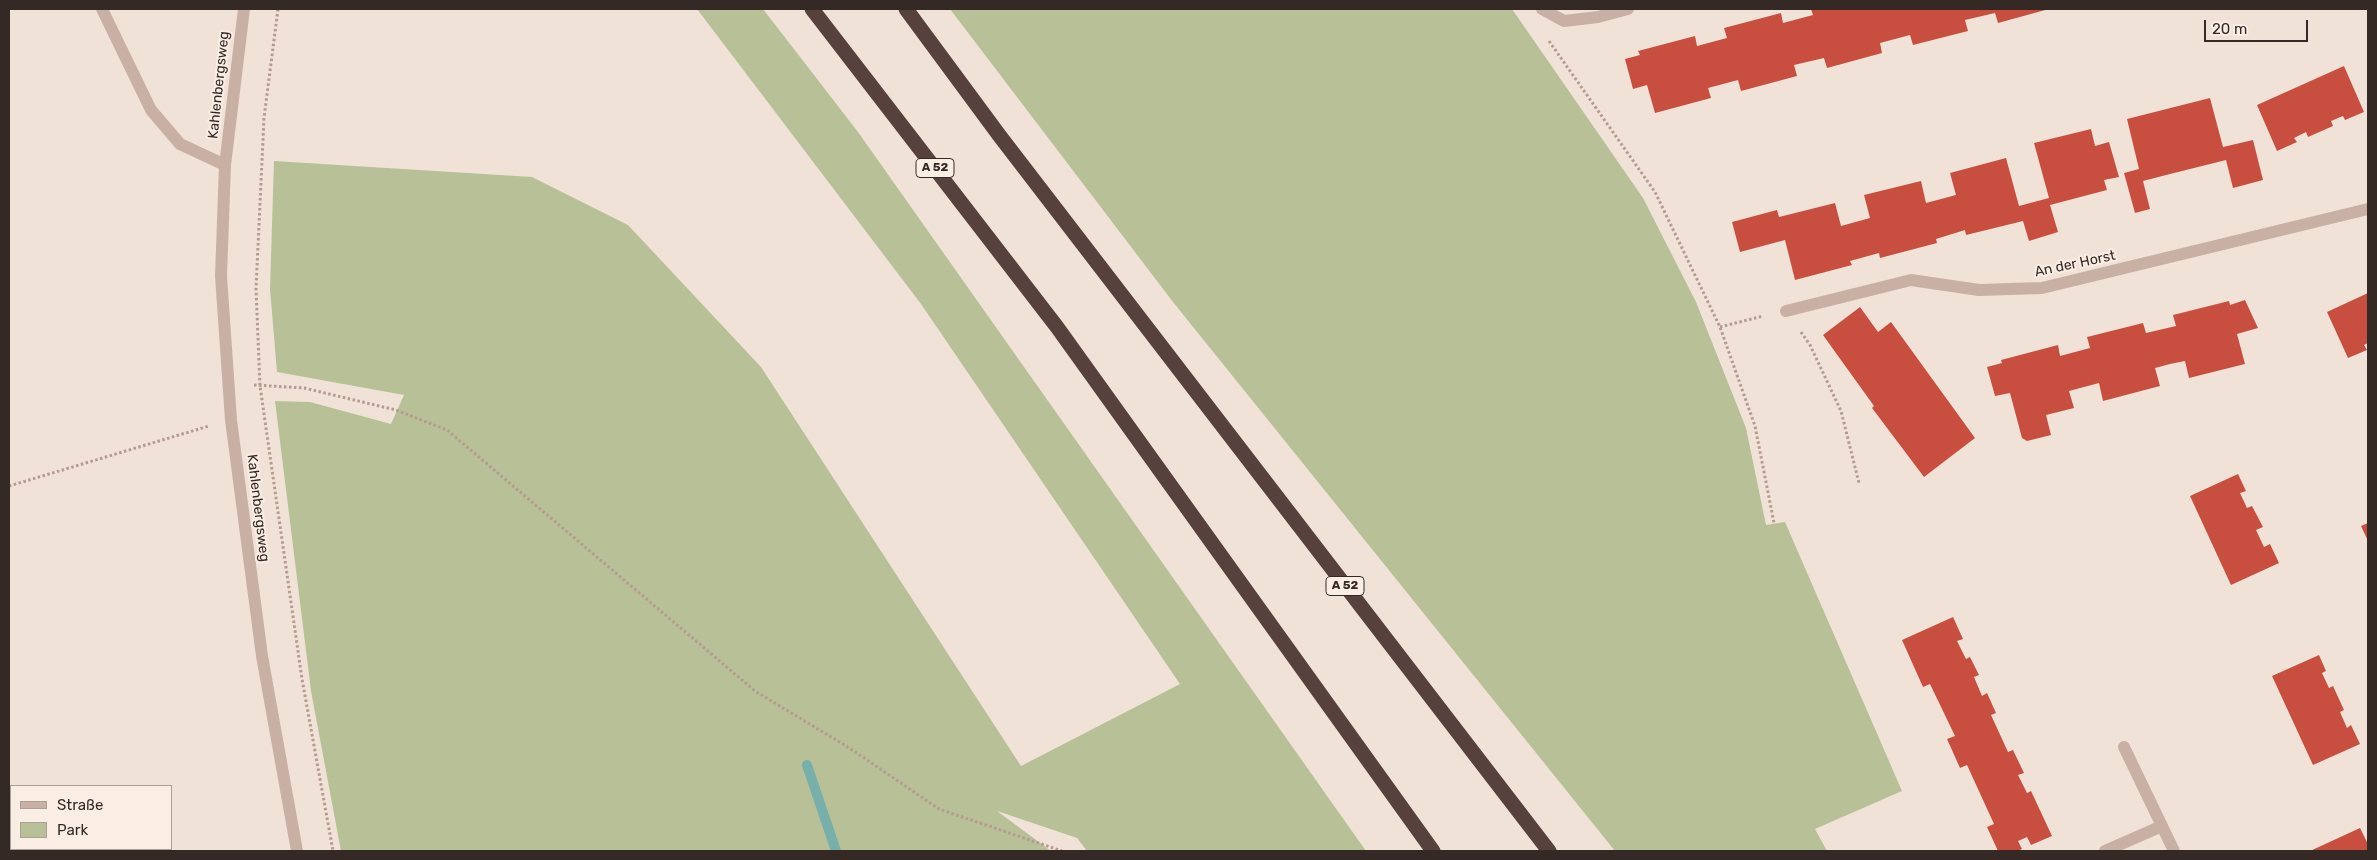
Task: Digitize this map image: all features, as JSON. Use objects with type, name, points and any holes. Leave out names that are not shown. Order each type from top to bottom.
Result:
[{"type":"highway","name":"A 52","points":[[812,9],[1058,327],[1433,851]]},
{"type":"highway","name":"A 52","points":[[906,9],[999,136],[1549,851]]},
{"type":"street","name":"Kahlenbergsweg","points":[[102,9],[151,110],[180,144],[225,165]]},
{"type":"street","name":"Kahlenbergsweg","points":[[244,9],[225,165],[221,276],[231,420],[262,656],[297,851]]},
{"type":"street","points":[[1542,9],[1564,21],[1628,9]]},
{"type":"street","name":"An der Horst","points":[[1786,311],[1912,280],[1979,290],[2042,288],[2368,209]]},
{"type":"street","points":[[2124,747],[2174,851]]},
{"type":"street","points":[[2105,851],[2162,826]]},
{"type":"path","points":[[278,9],[264,118],[256,288],[260,386],[302,679],[332,851]]},
{"type":"path","points":[[1548,36],[1550,45],[1655,192],[1720,327],[1755,426],[1774,523]]},
{"type":"path","points":[[1720,327],[1786,311],[1810,345],[1841,411],[1859,483]]},
{"type":"path","points":[[229,383],[304,388],[396,410],[447,430],[755,691],[851,749],[939,809],[1062,851]]},
{"type":"path","points":[[9,486],[231,420]]},
{"type":"green space","points":[[697,9],[763,9],[858,132],[1366,851],[1087,851],[1077,838],[997,811],[1051,851],[341,851],[311,691],[275,401],[310,402],[391,424],[404,395],[277,372],[270,289],[274,161],[532,177],[628,225],[761,367],[1021,766],[1180,684],[921,304]]},
{"type":"green space","points":[[950,9],[1512,9],[1643,198],[1696,302],[1746,428],[1766,525],[1785,522],[1902,791],[1815,829],[1827,851],[1615,851],[1173,302]]},
{"type":"building","points":[[1811,9],[2049,9],[1998,23],[1995,13],[1965,20],[1968,31],[1913,45],[1910,35],[1880,43],[1882,53],[1827,68],[1824,58],[1794,65],[1797,76],[1741,91],[1738,80],[1708,88],[1711,98],[1655,113],[1647,85],[1633,89],[1625,59],[1640,55],[1638,51],[1695,36],[1697,46],[1727,38],[1724,28],[1781,13],[1783,23],[1813,15]]},
{"type":"building","points":[[2344,66],[2364,112],[2345,120],[2343,116],[2331,121],[2333,126],[2308,137],[2306,132],[2294,138],[2297,142],[2277,151],[2257,105]]},
{"type":"building","points":[[2210,98],[2223,147],[2253,140],[2263,180],[2233,188],[2226,160],[2170,174],[2143,181],[2150,209],[2135,213],[2124,173],[2139,169],[2127,119]]},
{"type":"building","points":[[2091,129],[2095,146],[2109,142],[2119,177],[2104,180],[2107,190],[2050,205],[2058,232],[2029,241],[2023,221],[1966,235],[1965,230],[1936,239],[1937,243],[1880,258],[1879,253],[1850,261],[1852,265],[1795,280],[1785,240],[1740,252],[1732,222],[1777,210],[1779,217],[1835,203],[1841,226],[1870,218],[1864,195],[1921,181],[1926,203],[1956,195],[1950,173],[2006,158],[2019,206],[2049,198],[2034,143]]},
{"type":"building","points":[[2368,293],[2368,343],[2364,345],[2367,350],[2348,358],[2327,312]]},
{"type":"building","points":[[2245,300],[2258,328],[2237,334],[2245,364],[2189,378],[2185,361],[2170,364],[2155,368],[2160,386],[2103,401],[2099,383],[2069,391],[2074,408],[2046,415],[2051,435],[2027,441],[2022,438],[2010,393],[1995,396],[1987,367],[2002,363],[2001,360],[2058,345],[2060,356],[2090,348],[2087,337],[2143,323],[2146,333],[2176,326],[2173,315],[2229,301],[2230,305]]},
{"type":"building","points":[[1860,307],[1878,332],[1891,322],[1975,438],[1924,477],[1872,408],[1874,406],[1823,335]]},
{"type":"building","points":[[2238,474],[2246,491],[2240,493],[2247,508],[2252,506],[2263,527],[2256,530],[2264,547],[2270,544],[2279,563],[2231,585],[2190,496]]},
{"type":"building","points":[[2368,523],[2368,541],[2361,526]]},
{"type":"building","points":[[1953,617],[1963,639],[1957,641],[1966,659],[1970,657],[1979,675],[1974,677],[1982,696],[1987,693],[1996,713],[1991,715],[2008,752],[2013,750],[2024,773],[2018,775],[2027,793],[2031,791],[2052,836],[2031,845],[2027,837],[2018,841],[2022,849],[2017,851],[1998,851],[1987,827],[1994,824],[1967,765],[1960,768],[1947,739],[1955,736],[1930,684],[1923,687],[1902,640]]},
{"type":"building","points":[[2319,655],[2326,671],[2322,673],[2329,688],[2333,686],[2344,710],[2340,712],[2347,728],[2351,725],[2360,744],[2313,765],[2272,676]]},
{"type":"building","points":[[2360,828],[2368,841],[2368,851],[2310,851]]},
{"type":"waterway","points":[[807,765],[836,851]]}]
